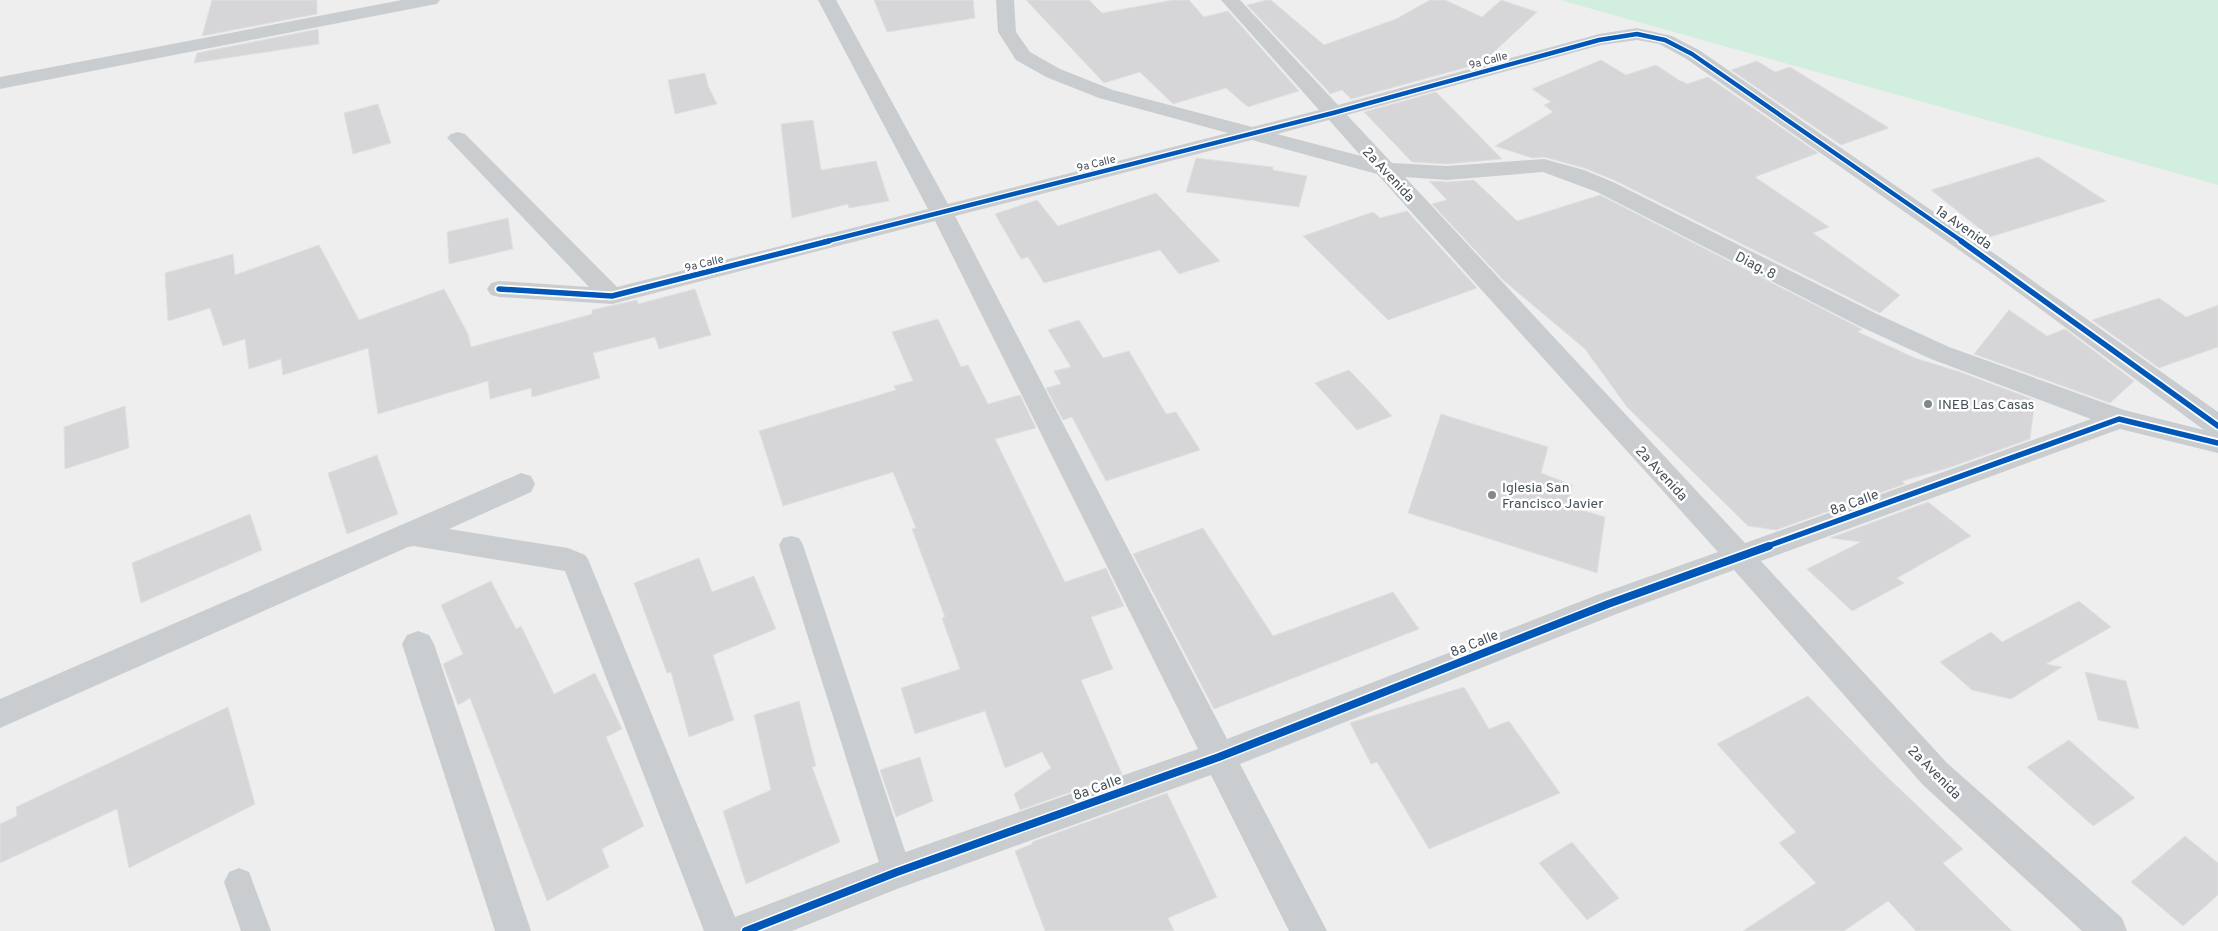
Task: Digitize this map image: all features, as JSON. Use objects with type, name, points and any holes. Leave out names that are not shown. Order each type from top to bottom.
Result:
[{"type":"street","points":[[0,83],[344,8],[431,0]]},
{"type":"street","points":[[827,0],[942,213],[1218,758],[1310,931]]},
{"type":"street","name":"Diag. 8","points":[[1005,0],[1007,32],[1023,56],[1053,73],[1106,94],[1384,169],[1447,173],[1544,165],[1576,175],[1605,187],[1766,271],[1877,324],[1940,352],[2119,419]]},
{"type":"street","name":"2a Avenida","points":[[1230,0],[1740,557],[1935,774],[2109,931]]},
{"type":"street","name":"9a Calle","points":[[500,289],[612,296],[1333,113],[1599,40],[1637,34],[1665,40],[1692,54]]},
{"type":"street","name":"1a Avenida","points":[[1692,54],[1990,261],[2218,426]]},
{"type":"street","points":[[458,138],[612,296]]},
{"type":"street","points":[[2119,419],[2218,442]]},
{"type":"street","name":"8a Calle","points":[[746,931],[897,872],[1218,758],[1608,604],[2119,419]]},
{"type":"street","points":[[0,714],[410,535],[521,484]]},
{"type":"street","points":[[410,535],[568,560],[578,567],[722,931]]},
{"type":"street","points":[[418,644],[513,931]]},
{"type":"lane","points":[[791,545],[897,872]]},
{"type":"lane","points":[[239,882],[256,931]]},
{"type":"green space","points":[[1560,0],[2218,0],[2218,185]]},
{"type":"building","points":[[212,0],[317,0],[317,14],[202,36]]},
{"type":"building","points":[[874,0],[973,0],[975,18],[887,32]]},
{"type":"building","points":[[1026,0],[1089,0],[1102,13],[1173,0],[1189,0],[1204,17],[1228,11],[1299,91],[1248,107],[1226,88],[1173,104],[1140,72],[1104,83]]},
{"type":"building","points":[[1271,0],[1324,45],[1396,19],[1430,0],[1445,0],[1482,17],[1501,0],[1537,12],[1482,63],[1351,99],[1342,90],[1330,94],[1247,5]]},
{"type":"building","points":[[318,29],[319,44],[194,63],[197,53]]},
{"type":"building","points":[[1601,60],[1626,75],[1656,65],[1687,84],[1708,77],[1818,153],[1755,177],[1829,227],[1813,233],[1900,295],[1880,313],[1614,180],[1584,168],[1544,157],[1532,158],[1495,146],[1553,112],[1544,105],[1551,102],[1532,89]]},
{"type":"building","points":[[1757,61],[1775,72],[1790,67],[1889,128],[1841,145],[1731,70]]},
{"type":"building","points":[[705,73],[708,86],[717,104],[675,114],[668,80]]},
{"type":"building","points":[[1436,92],[1502,159],[1447,164],[1412,162],[1364,112]]},
{"type":"building","points":[[378,104],[391,143],[353,154],[344,113]]},
{"type":"building","points":[[813,120],[821,170],[876,161],[889,201],[849,208],[848,204],[792,218],[781,124]]},
{"type":"building","points":[[2038,157],[2106,201],[1990,237],[1931,190]]},
{"type":"building","points":[[1196,158],[1273,167],[1273,170],[1307,176],[1299,207],[1186,192]]},
{"type":"building","points":[[1474,180],[1517,221],[1600,195],[1862,329],[1858,332],[1915,358],[1960,372],[2035,400],[2030,439],[1948,468],[1902,481],[1905,484],[1776,530],[1748,526],[1627,407],[1585,349],[1503,280],[1432,204],[1447,200],[1429,181]]},
{"type":"building","points":[[1156,193],[1220,261],[1179,274],[1160,250],[1044,283],[1028,257],[1021,259],[995,214],[1037,200],[1058,226]]},
{"type":"building","points":[[1407,211],[1477,288],[1388,320],[1303,236],[1373,212],[1380,218]]},
{"type":"building","points":[[508,218],[513,249],[449,264],[447,232]]},
{"type":"building","points":[[319,245],[359,320],[444,289],[468,334],[471,347],[592,314],[592,310],[637,300],[638,304],[695,289],[711,335],[659,349],[655,337],[593,353],[600,378],[532,397],[531,388],[490,399],[488,381],[378,414],[368,348],[283,375],[281,359],[249,369],[245,339],[223,346],[210,308],[168,321],[165,273],[233,254],[235,275]]},
{"type":"building","points":[[2159,298],[2186,317],[2218,305],[2218,347],[2159,368],[2092,320]]},
{"type":"building","points":[[2009,310],[2047,336],[2065,329],[2134,381],[2110,403],[1974,354]]},
{"type":"building","points":[[938,319],[961,367],[968,365],[988,404],[1020,395],[1036,428],[995,439],[1065,582],[1106,568],[1124,606],[1091,617],[1113,669],[1081,680],[1122,774],[1020,810],[1014,794],[1051,768],[1042,752],[1005,768],[985,711],[915,734],[901,688],[960,669],[942,618],[945,617],[912,529],[916,528],[893,472],[783,506],[759,431],[896,390],[894,386],[913,381],[892,332]]},
{"type":"building","points":[[1079,320],[1103,358],[1129,351],[1166,414],[1176,412],[1200,450],[1106,481],[1072,417],[1063,420],[1046,388],[1061,384],[1054,371],[1071,367],[1048,330]]},
{"type":"building","points":[[1349,370],[1392,416],[1357,430],[1315,383]]},
{"type":"building","points":[[125,406],[129,448],[65,469],[64,427]]},
{"type":"building","name":"Iglesia San Francisco Javier","points":[[1441,414],[1548,447],[1541,473],[1572,485],[1568,506],[1605,517],[1597,573],[1408,513]]},
{"type":"building","points":[[377,455],[398,514],[347,534],[328,473]]},
{"type":"building","points":[[1928,502],[1971,536],[1897,578],[1904,583],[1852,611],[1807,569],[1861,542],[1830,538]]},
{"type":"building","points":[[250,514],[262,550],[141,603],[132,563]]},
{"type":"building","points":[[1203,528],[1273,636],[1393,592],[1419,629],[1214,709],[1133,554]]},
{"type":"building","points":[[699,558],[712,592],[754,576],[776,629],[713,655],[734,720],[689,737],[671,672],[667,673],[634,583]]},
{"type":"building","points":[[491,581],[516,629],[521,626],[554,694],[595,673],[622,729],[606,737],[644,826],[602,849],[609,867],[547,901],[470,698],[458,705],[443,664],[463,654],[441,605]]},
{"type":"building","points":[[2079,601],[2111,627],[2046,664],[2062,667],[2011,699],[1972,690],[1940,662],[1991,632],[2002,642]]},
{"type":"building","points":[[2085,672],[2126,681],[2139,729],[2098,720]]},
{"type":"building","points":[[1464,687],[1489,729],[1509,721],[1560,793],[1429,849],[1377,762],[1371,764],[1350,723]]},
{"type":"building","points":[[1808,696],[1883,773],[1963,849],[1943,863],[2012,931],[1916,931],[1888,901],[1844,931],[1743,931],[1816,883],[1779,843],[1796,832],[1717,744]]},
{"type":"building","points":[[799,701],[816,766],[812,767],[840,842],[746,884],[723,811],[771,790],[754,715]]},
{"type":"building","points":[[228,707],[255,804],[129,868],[117,809],[0,863],[0,824],[17,816],[16,807]]},
{"type":"building","points":[[2069,740],[2135,798],[2093,826],[2027,767]]},
{"type":"building","points":[[920,757],[933,801],[896,817],[880,770]]},
{"type":"building","points":[[1167,793],[1217,897],[1168,918],[1174,931],[1045,931],[1015,851],[1032,844],[1032,842]]},
{"type":"building","points":[[2185,836],[2218,863],[2218,895],[2183,926],[2131,882]]},
{"type":"building","points":[[1572,842],[1619,898],[1587,920],[1539,863]]},
{"type":"cycle path","points":[[499,289],[612,296],[1333,113],[1599,40],[1637,34],[1665,40],[1692,54],[1997,266],[2218,426]]},
{"type":"cycle path","points":[[746,931],[897,872],[1219,757],[1608,604],[2119,419],[2218,443]]},
{"type":"place","name":"INEB Las Casas","points":[[1928,404]]},
{"type":"place","name":"Iglesia San Francisco Javier","points":[[1492,495]]}]
